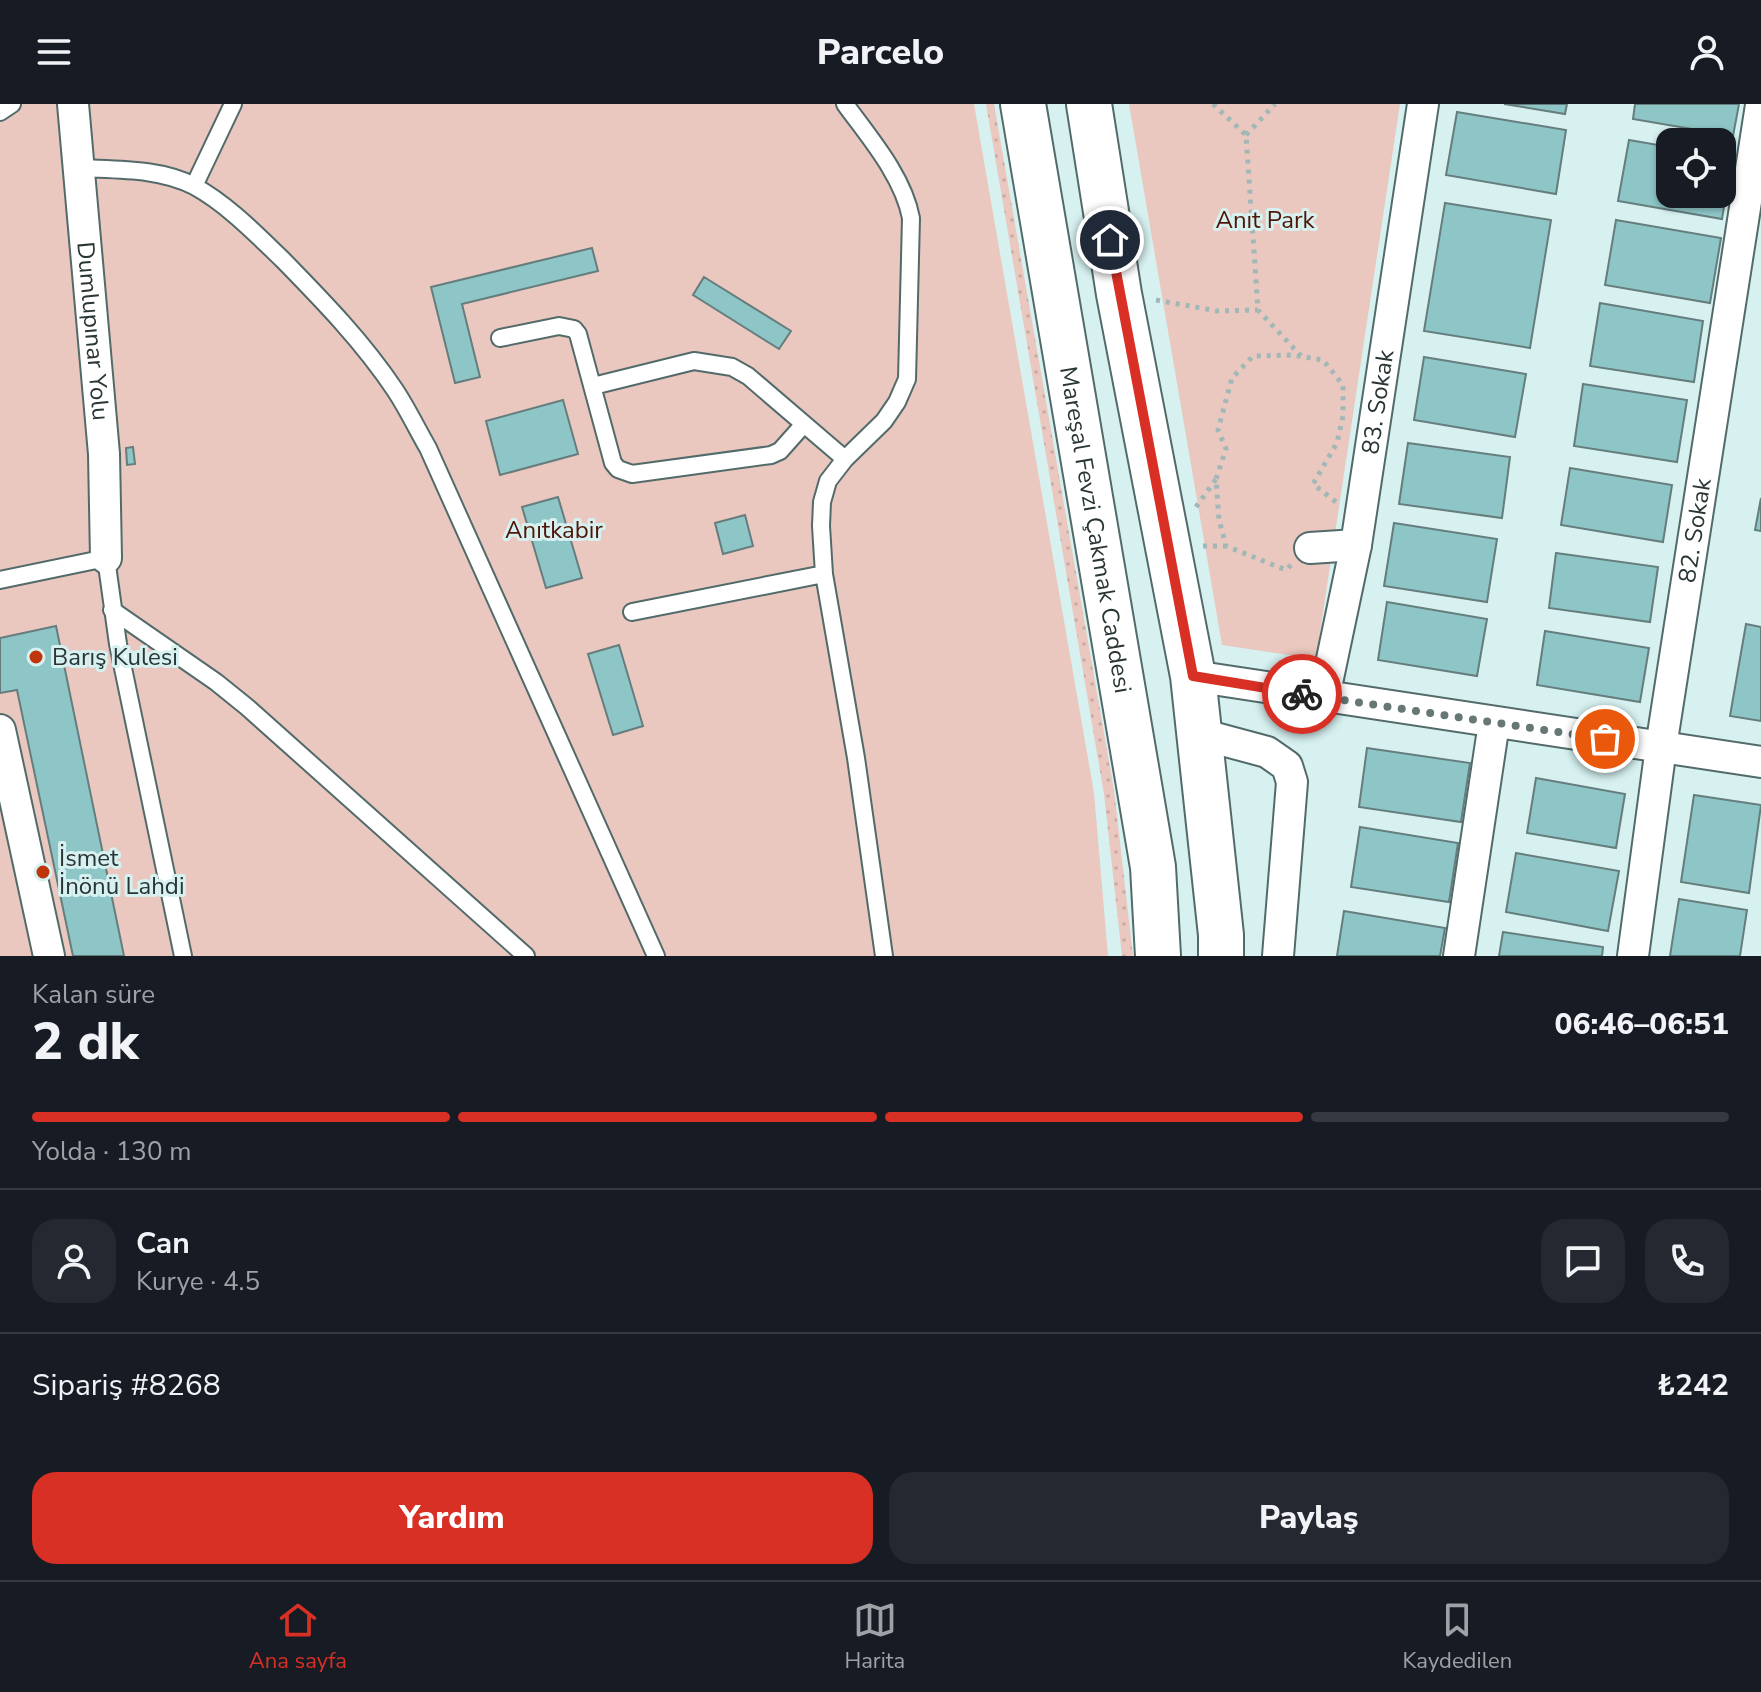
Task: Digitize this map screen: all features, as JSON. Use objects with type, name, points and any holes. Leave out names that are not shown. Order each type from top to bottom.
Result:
[{"type":"main road","name":"Mareşal Fevzi Çakmak Caddesi","points":[[1023,104],[1153,867],[1158,956]]},
{"type":"main road","points":[[1089,104],[1119,294],[1193,676],[1221,956]]},
{"type":"street","name":"Dumlupınar Yolu","points":[[73,104],[104,454],[106,558]]},
{"type":"street","name":"83. Sokak","points":[[1324,697],[1356,545],[1423,104]]},
{"type":"street","name":"82. Sokak","points":[[1633,956],[1661,747],[1761,105]]},
{"type":"street","points":[[1310,548],[1356,545]]},
{"type":"street","points":[[1193,676],[1761,762]]},
{"type":"street","points":[[1459,956],[1494,723]]},
{"type":"street","points":[[0,730],[49,956]]},
{"type":"street","points":[[1200,734],[1267,752],[1287,766],[1290,774],[1292,782],[1278,956]]},
{"type":"lane","points":[[0,112],[12,104]]},
{"type":"lane","points":[[194,186],[233,104]]},
{"type":"lane","points":[[845,104],[898,183],[911,218],[907,379],[884,421],[845,459],[828,481],[822,502],[821,526],[824,574],[856,758],[884,956]]},
{"type":"lane","points":[[79,168],[157,174],[194,186],[227,209],[266,243],[327,305],[396,391],[462,518],[571,771],[656,956]]},
{"type":"lane","points":[[500,338],[559,326],[574,329],[613,463],[618,469],[632,474],[771,455],[780,451],[804,424]]},
{"type":"lane","points":[[593,386],[694,361],[732,367],[748,376],[845,459]]},
{"type":"lane","points":[[0,580],[106,558],[112,610],[183,956]]},
{"type":"lane","points":[[632,612],[824,574]]},
{"type":"lane","points":[[112,610],[247,707],[526,956]]},
{"type":"path","points":[[1213,104],[1246,135],[1258,310],[1302,357]]},
{"type":"path","points":[[1246,135],[1275,104]]},
{"type":"path","points":[[1119,294],[1217,311],[1258,310]]},
{"type":"path","points":[[1310,548],[1286,570],[1226,546],[1219,520],[1216,479],[1226,449],[1218,430],[1232,378],[1253,356],[1323,360],[1343,385],[1343,416],[1337,443],[1313,484]]},
{"type":"green space","name":"Anıtkabir","points":[[0,104],[974,104],[1094,793],[1108,956],[0,956]]},
{"type":"green space","points":[[986,104],[994,104],[1114,790],[1133,956],[1122,956],[1104,794]]},
{"type":"green space","name":"Anıt Park","points":[[1129,104],[1400,104],[1316,659],[1222,645]]},
{"type":"building","points":[[1504,104],[1567,104],[1565,114]]},
{"type":"building","points":[[1635,104],[1739,104],[1734,128],[1686,128],[1633,119]]},
{"type":"building","points":[[1457,112],[1566,130],[1556,194],[1446,175]]},
{"type":"building","points":[[1629,140],[1656,145],[1656,208],[1618,201]]},
{"type":"building","points":[[1445,203],[1551,220],[1530,348],[1424,331]]},
{"type":"building","points":[[1658,208],[1724,208],[1722,219]]},
{"type":"building","points":[[1616,220],[1721,238],[1710,303],[1605,285]]},
{"type":"building","points":[[592,248],[598,271],[462,304],[480,377],[455,383],[431,287]]},
{"type":"building","points":[[704,277],[791,331],[779,349],[693,295]]},
{"type":"building","points":[[1600,303],[1703,321],[1694,382],[1590,366]]},
{"type":"building","points":[[1424,357],[1526,374],[1515,437],[1414,420]]},
{"type":"building","points":[[1583,384],[1687,400],[1677,462],[1574,446]]},
{"type":"building","points":[[563,400],[578,454],[500,475],[486,421]]},
{"type":"building","points":[[1408,443],[1510,457],[1502,518],[1399,504]]},
{"type":"building","points":[[133,447],[135,464],[127,465],[126,448]]},
{"type":"building","points":[[1570,468],[1672,485],[1663,542],[1561,525]]},
{"type":"building","points":[[558,497],[582,578],[546,588],[522,507]]},
{"type":"building","points":[[1761,498],[1761,531],[1755,530]]},
{"type":"building","points":[[745,515],[753,546],[723,554],[715,523]]},
{"type":"building","points":[[1394,523],[1497,539],[1487,602],[1384,586]]},
{"type":"building","points":[[1556,553],[1658,567],[1650,622],[1549,608]]},
{"type":"building","points":[[1387,602],[1487,619],[1477,676],[1378,660]]},
{"type":"building","points":[[1746,624],[1761,627],[1761,721],[1730,716]]},
{"type":"building","points":[[56,626],[124,956],[73,956],[17,690],[0,693],[0,638]]},
{"type":"building","points":[[1545,631],[1649,648],[1640,702],[1537,685]]},
{"type":"building","points":[[619,645],[643,726],[613,735],[588,654]]},
{"type":"building","points":[[1367,748],[1470,763],[1461,822],[1359,807]]},
{"type":"building","points":[[1536,778],[1625,794],[1616,848],[1527,833]]},
{"type":"building","points":[[1694,795],[1761,805],[1749,893],[1681,882]]},
{"type":"building","points":[[1360,827],[1458,843],[1449,902],[1351,887]]},
{"type":"building","points":[[1516,853],[1619,871],[1608,931],[1506,912]]},
{"type":"building","points":[[1679,899],[1747,910],[1740,956],[1670,956]]},
{"type":"building","points":[[1344,911],[1445,928],[1440,956],[1337,956]]},
{"type":"building","points":[[1503,932],[1603,947],[1602,956],[1499,956]]},
{"type":"way so far","points":[[1302,694],[1605,739]]},
{"type":"place","name":"Barış Kulesi","points":[[36,657]]},
{"type":"place","name":"İsmet İnönü Lahdi","points":[[43,872]]},
{"type":"route","points":[[1110,240],[1193,676],[1302,694]]}]
